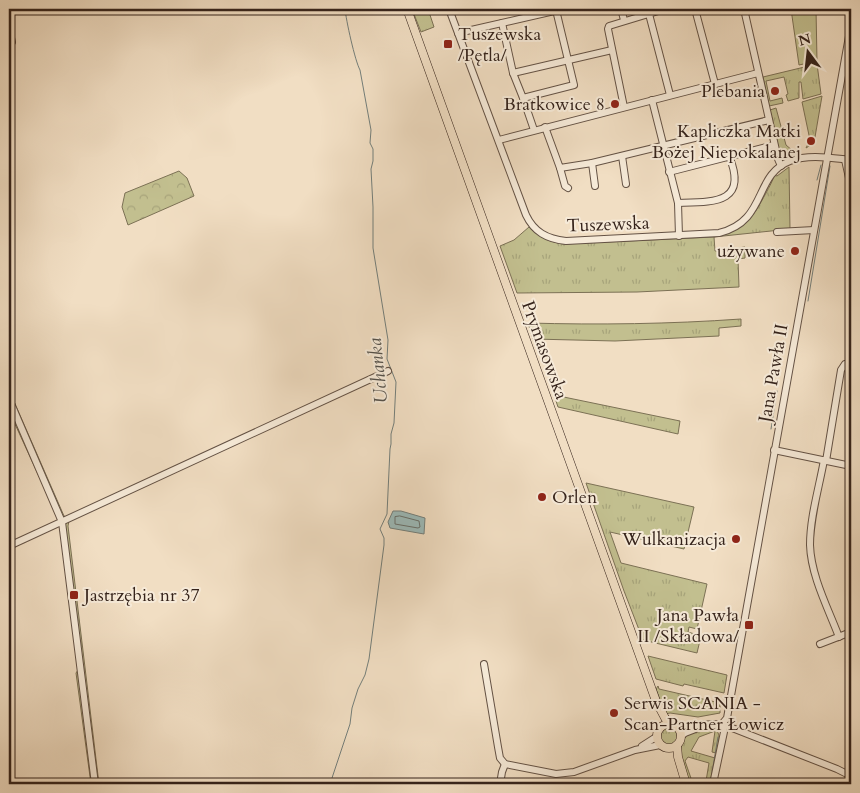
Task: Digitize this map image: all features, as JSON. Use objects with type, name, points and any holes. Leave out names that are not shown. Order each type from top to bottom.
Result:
[{"type":"main road","name":"Prymasowska","points":[[407,9],[656,701],[664,718],[674,726]]},
{"type":"main road","name":"Prymasowska","points":[[656,701],[660,720],[659,728]]},
{"type":"main road","points":[[682,774],[656,737],[659,728],[666,724],[674,726],[681,736],[677,750],[686,784]]},
{"type":"main road","points":[[664,747],[678,745]]},
{"type":"street","name":"Tuszewska","points":[[449,9],[526,215],[534,229],[548,238],[566,241],[719,233],[740,225],[755,208],[770,176],[781,166]]},
{"type":"street","points":[[622,9],[624,20]]},
{"type":"street","points":[[624,107],[608,29],[609,26],[665,9]]},
{"type":"street","points":[[695,9],[715,84]]},
{"type":"street","points":[[744,9],[774,144],[781,166],[801,158],[826,163],[848,160],[851,187]]},
{"type":"street","points":[[458,33],[559,10],[574,85],[523,98]]},
{"type":"street","points":[[649,14],[670,95]]},
{"type":"street","points":[[502,24],[513,73],[533,129]]},
{"type":"street","name":"Jana Pawła II","points":[[713,784],[724,732],[722,724],[727,718],[826,163],[849,52],[851,25]]},
{"type":"street","points":[[9,29],[12,42],[9,43]]},
{"type":"street","points":[[513,73],[612,50]]},
{"type":"street","points":[[499,140],[533,129],[758,73]]},
{"type":"street","points":[[652,100],[678,203],[680,236]]},
{"type":"street","points":[[560,168],[592,164],[769,120]]},
{"type":"street","points":[[545,127],[565,186],[568,188]]},
{"type":"street","points":[[669,172],[774,144]]},
{"type":"street","points":[[622,156],[626,184]]},
{"type":"street","points":[[678,203],[719,200],[729,194],[736,179],[729,156]]},
{"type":"street","points":[[592,164],[595,186]]},
{"type":"street","points":[[777,232],[814,230]]},
{"type":"street","points":[[839,637],[813,566],[810,546],[812,522],[841,370],[845,364],[851,363]]},
{"type":"street","points":[[9,546],[388,371]]},
{"type":"street","points":[[9,399],[62,522],[95,784]]},
{"type":"street","points":[[774,450],[851,466]]},
{"type":"street","points":[[851,524],[849,544],[851,558]]},
{"type":"street","points":[[820,644],[851,632]]},
{"type":"street","points":[[484,664],[500,758],[505,764],[545,773],[564,774],[582,770],[635,750],[656,737]]},
{"type":"street","points":[[674,726],[722,724],[851,776]]},
{"type":"street","points":[[681,736],[704,726]]},
{"type":"street","points":[[635,750],[664,747]]},
{"type":"street","points":[[500,784],[505,764]]},
{"type":"green space","points":[[412,9],[428,9],[434,27],[421,32]]},
{"type":"green space","points":[[791,9],[816,9],[817,61],[799,65]]},
{"type":"green space","points":[[817,64],[821,94],[803,99],[801,82],[799,82],[799,98],[788,101],[784,77],[766,81],[770,101],[782,98],[783,103],[769,106],[763,77]]},
{"type":"green space","points":[[822,96],[814,143],[806,148],[810,140],[802,102]]},
{"type":"green space","points":[[776,108],[786,145],[793,151],[783,156],[780,155],[770,110]]},
{"type":"green space","points":[[789,167],[790,229],[714,237],[733,231],[752,217],[771,184],[774,175],[777,176]]},
{"type":"green space","points":[[179,171],[187,178],[194,196],[128,225],[122,207],[125,193]]},
{"type":"green space","points":[[529,227],[545,238],[563,244],[714,237],[715,251],[745,247],[745,258],[738,259],[739,287],[637,292],[517,293],[500,246],[514,240]]},
{"type":"green space","points":[[741,319],[741,326],[719,328],[719,336],[615,341],[533,339],[528,323],[634,324]]},
{"type":"green space","points":[[9,390],[64,516],[69,521],[68,526],[99,784],[91,784],[76,673],[78,670],[59,520],[9,411]]},
{"type":"green space","points":[[554,395],[680,421],[678,434],[558,407]]},
{"type":"green space","points":[[586,483],[694,507],[684,549],[610,532],[621,563],[707,584],[697,629],[689,627],[688,632],[701,636],[697,653],[643,640]]},
{"type":"green space","points":[[648,656],[727,675],[724,693],[656,679]]},
{"type":"green space","points":[[658,686],[659,689],[720,703],[720,713],[698,717],[665,714],[656,689]]},
{"type":"green space","points":[[669,727],[677,732],[678,736],[673,744],[669,745],[661,740],[660,736],[665,728]]},
{"type":"green space","points":[[713,728],[719,736],[716,753],[712,752],[715,731],[699,737],[691,751],[715,758],[712,780],[706,781],[709,763],[688,757],[685,761],[693,784],[689,784],[681,754],[681,746],[684,739],[699,730]]},
{"type":"water","points":[[393,511],[401,511],[425,518],[424,534],[390,528],[388,522]]},
{"type":"waterway","name":"Uchanka","points":[[330,784],[350,724],[352,708],[369,659],[384,545],[384,538],[380,529],[387,514],[396,382],[387,359],[388,340],[373,248],[371,169],[373,149],[370,143],[371,130],[360,70],[351,40],[345,9]]},
{"type":"waterway","points":[[817,180],[821,165]]},
{"type":"waterway","points":[[808,301],[830,166]]},
{"type":"waterway","points":[[771,429],[777,391]]},
{"type":"waterway","points":[[710,784],[718,737]]},
{"type":"place","name":"Tuszewska /Pętla/","points":[[448,44]]},
{"type":"place","name":"Plebania","points":[[775,91]]},
{"type":"place","name":"Bratkowice 8","points":[[615,104]]},
{"type":"place","name":"Kapliczka Matki Bożej Niepokalanej","points":[[811,141]]},
{"type":"place","name":"używane","points":[[795,251]]},
{"type":"place","name":"Orlen","points":[[542,497]]},
{"type":"place","name":"Wulkanizacja","points":[[736,539]]},
{"type":"place","name":"Jastrzębia nr 37","points":[[74,595]]},
{"type":"place","name":"Jana Pawła II /Składowa/","points":[[749,625]]},
{"type":"place","name":"Serwis SCANIA - Scan-Partner Łowicz","points":[[614,713]]}]
